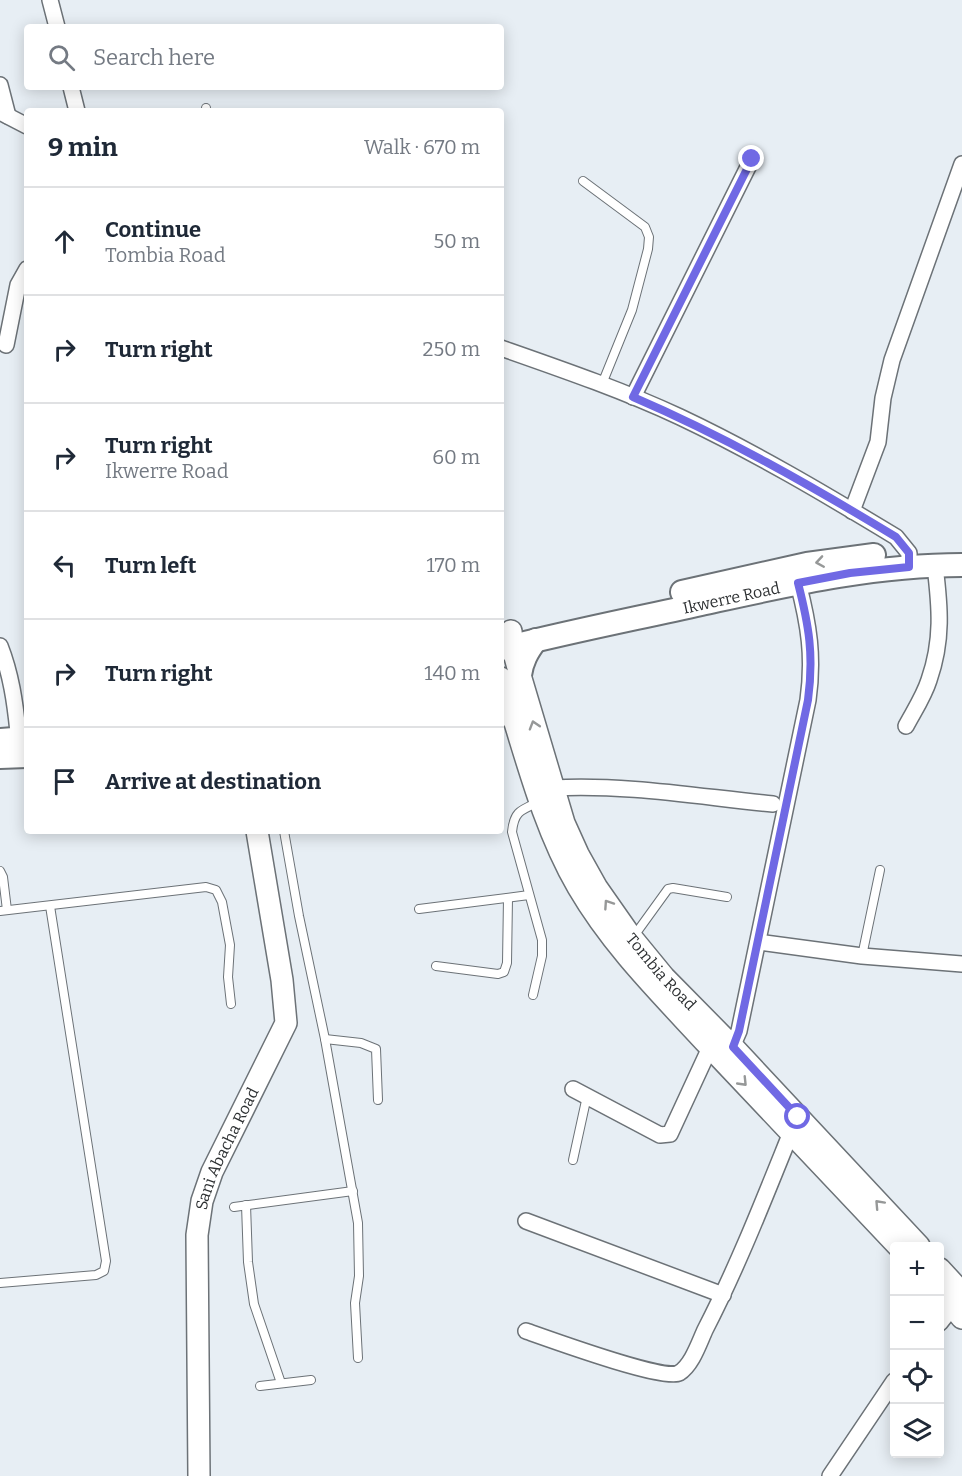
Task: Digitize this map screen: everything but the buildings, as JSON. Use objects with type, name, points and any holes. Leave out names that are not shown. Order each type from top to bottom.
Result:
[{"type":"main road","name":"Ikwerre Road","points":[[506,640],[536,640],[962,550]]},
{"type":"main road","name":"Ikwerre Road","points":[[506,640],[807,564],[846,558],[909,560],[935,566],[962,565]]},
{"type":"main road","name":"Tombia Road","points":[[506,640],[510,677],[507,715],[578,854],[597,888],[632,938],[721,1047]]},
{"type":"main road","points":[[510,677],[536,640]]},
{"type":"main road","name":"Tombia Road","points":[[510,677],[547,794],[562,854],[577,885],[616,944],[915,1242]]},
{"type":"main road","points":[[0,757],[24,758]]},
{"type":"main road","points":[[0,767],[24,759]]},
{"type":"main road","name":"Sani Abacha Road","points":[[199,1476],[197,1235],[202,1200],[212,1172],[286,1023],[282,980],[257,834]]},
{"type":"main road","name":"Tombia Road","points":[[795,1124],[895,1242]]},
{"type":"main road","points":[[944,1276],[957,1296]]},
{"type":"street","points":[[50,0],[56,24]]},
{"type":"street","points":[[0,85],[4,114],[24,124]]},
{"type":"street","points":[[72,90],[76,108]]},
{"type":"street","points":[[633,397],[752,159]]},
{"type":"street","points":[[852,511],[878,442],[883,398],[892,360],[962,164]]},
{"type":"street","points":[[6,345],[18,285],[24,274]]},
{"type":"street","points":[[504,349],[633,397],[753,454],[896,537],[909,560]]},
{"type":"street","points":[[906,726],[929,681],[940,638],[941,609],[935,566]]},
{"type":"street","points":[[580,1093],[660,1135],[670,1134],[721,1047],[739,1031],[794,772],[811,677],[812,651],[809,624],[798,583]]},
{"type":"street","points":[[0,646],[7,664],[15,700],[14,735]]},
{"type":"street","points":[[547,794],[581,786],[773,804]]},
{"type":"street","points":[[758,942],[862,956],[962,964]]},
{"type":"street","points":[[526,1331],[667,1375],[679,1373],[690,1361],[723,1295],[795,1124]]},
{"type":"street","points":[[526,1221],[723,1295]]},
{"type":"street","points":[[944,1316],[957,1296]]},
{"type":"street","points":[[830,1476],[890,1387]]},
{"type":"lane","points":[[583,181],[645,227],[649,237],[632,310],[602,384]]},
{"type":"lane","points":[[533,996],[542,947],[512,832],[513,820],[521,810],[547,794]]},
{"type":"lane","points":[[285,834],[358,1223],[359,1276],[355,1303],[358,1358]]},
{"type":"lane","points":[[862,956],[880,870]]},
{"type":"lane","points":[[0,871],[3,877],[3,910],[206,887],[216,890],[222,902],[230,945],[228,977],[231,1004]]},
{"type":"lane","points":[[632,938],[668,889],[728,897]]},
{"type":"lane","points":[[419,909],[529,895]]},
{"type":"lane","points":[[436,966],[498,974],[504,972],[507,963],[507,897]]},
{"type":"lane","points":[[0,1283],[96,1275],[104,1271],[106,1261],[50,906]]},
{"type":"lane","points":[[325,1040],[361,1043],[376,1049],[378,1100]]},
{"type":"lane","points":[[573,1160],[580,1093]]},
{"type":"lane","points":[[234,1207],[353,1191]]},
{"type":"lane","points":[[246,1205],[248,1262],[254,1304],[281,1383]]},
{"type":"lane","points":[[260,1386],[311,1380]]},
{"type":"route","points":[[752,159],[633,397],[753,454],[896,537],[909,553],[909,567],[850,573],[798,583],[809,624],[812,651],[808,700],[739,1031],[733,1047],[798,1117]]}]
